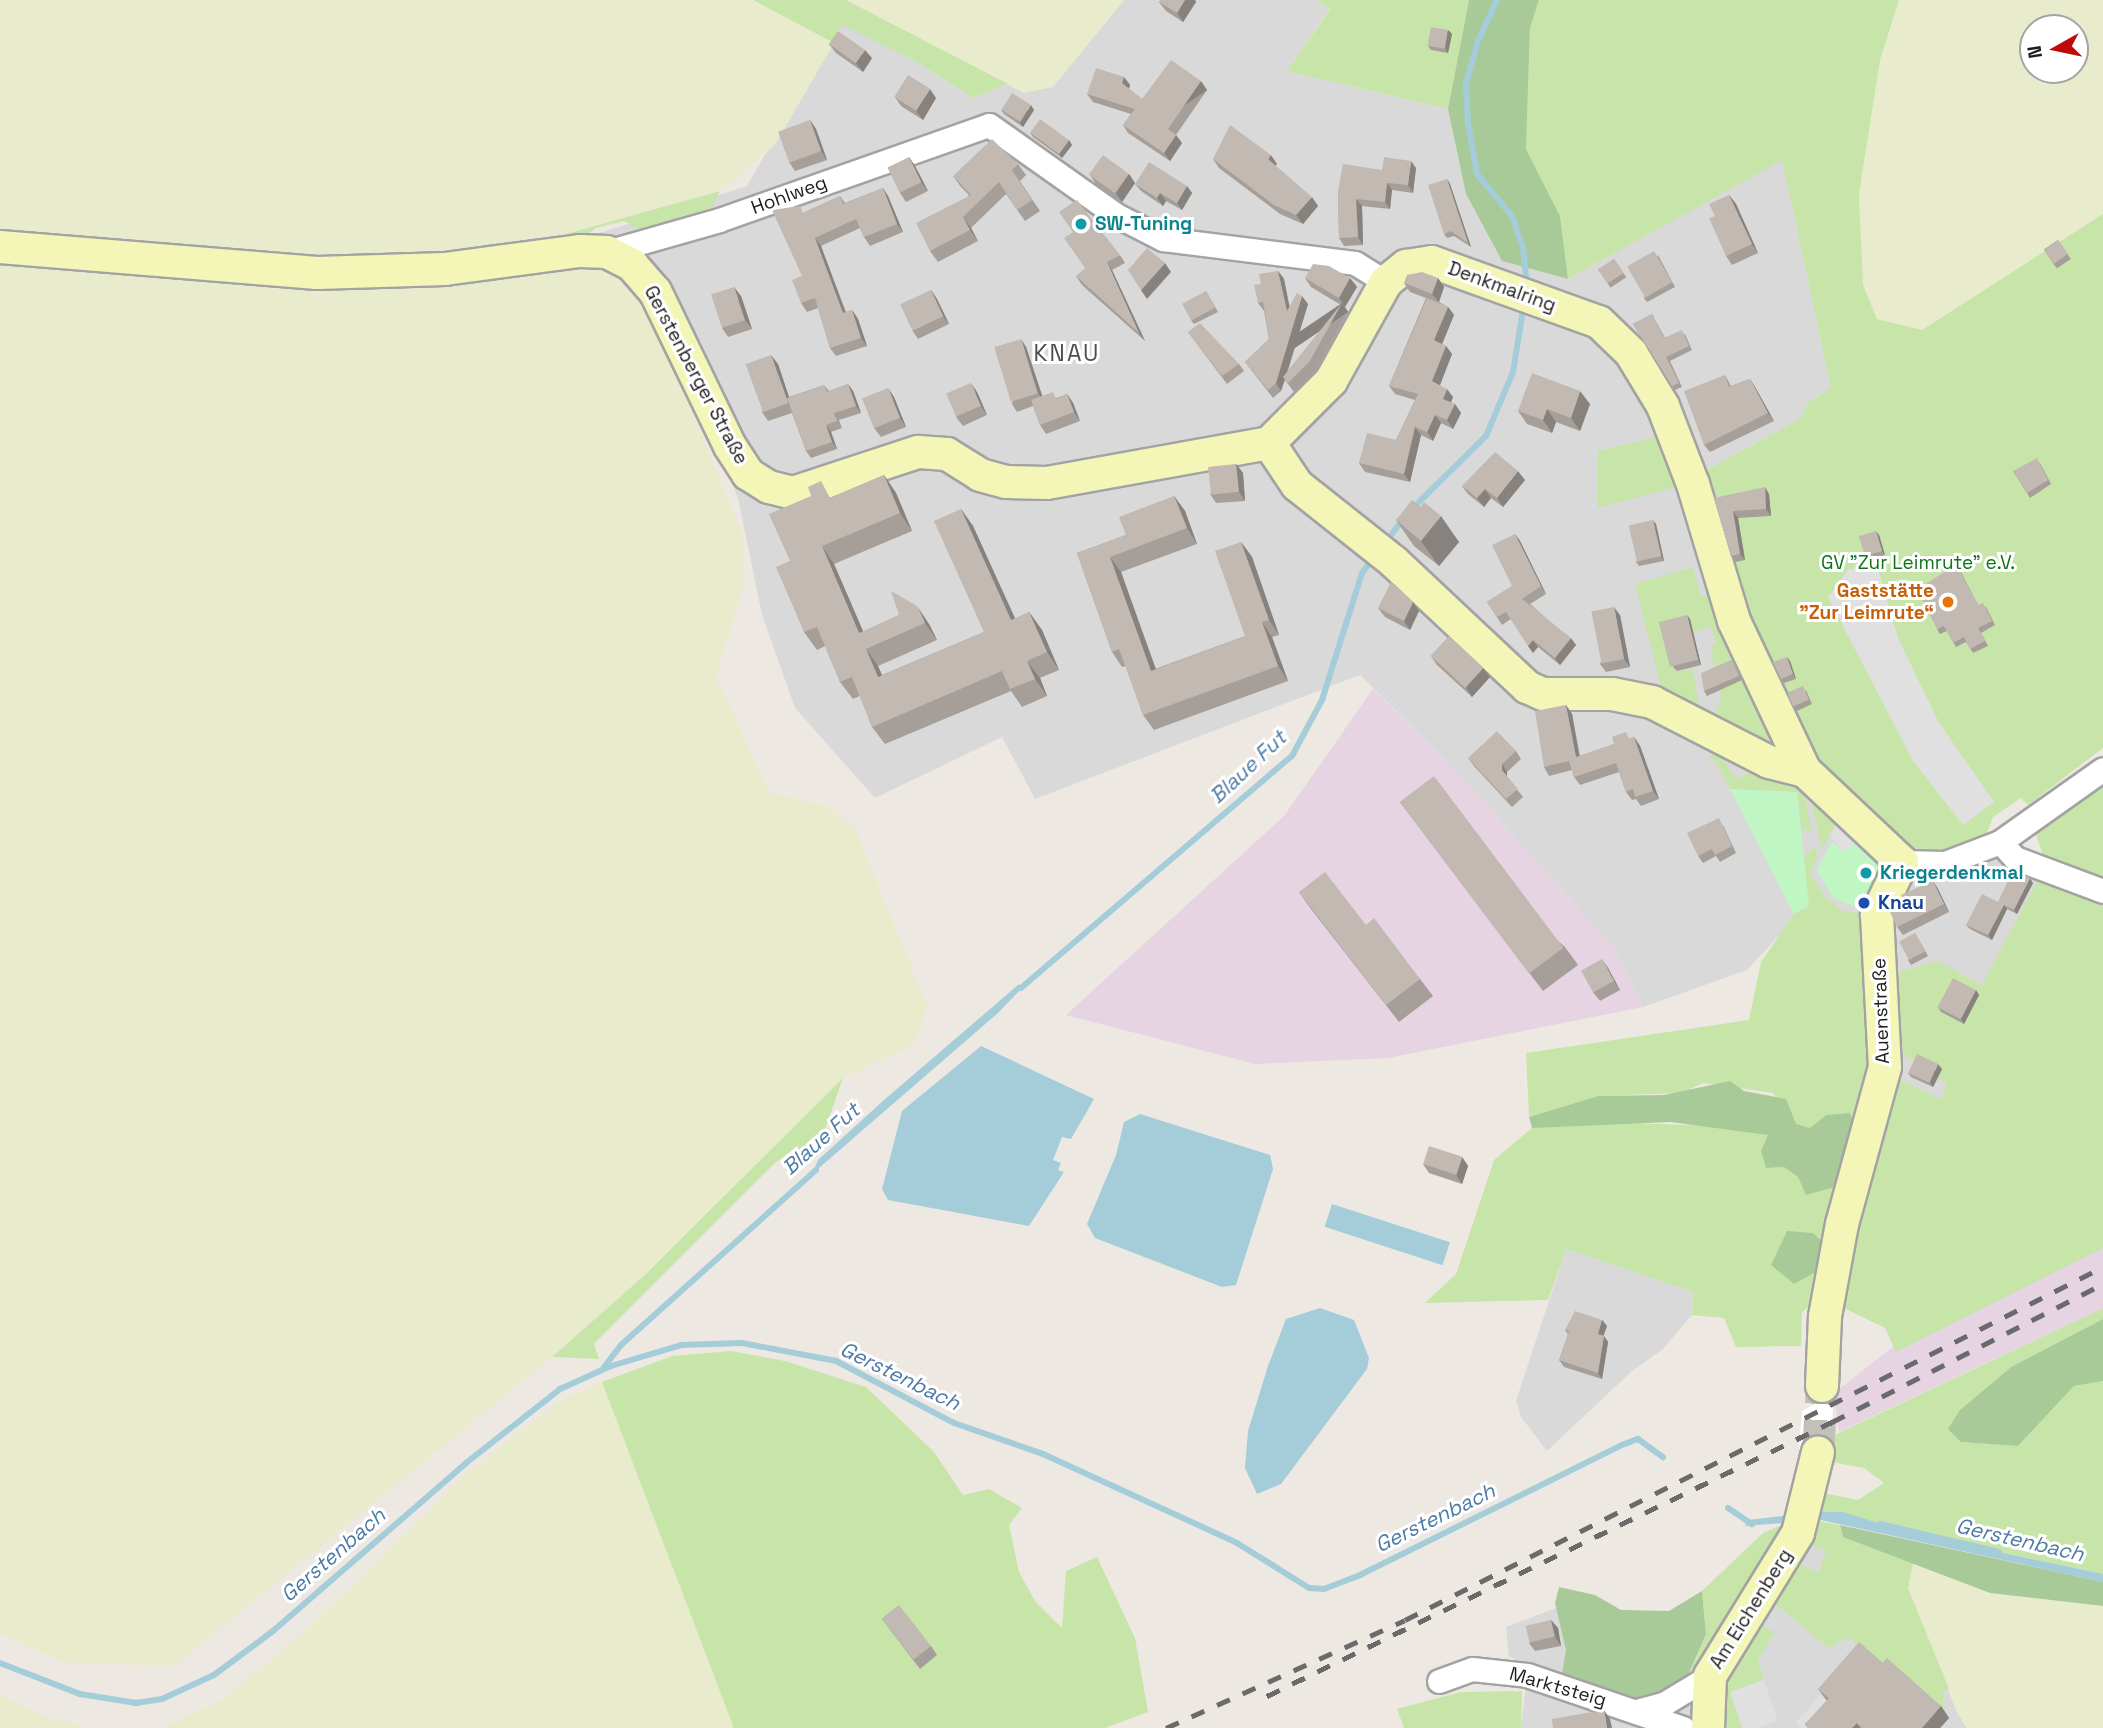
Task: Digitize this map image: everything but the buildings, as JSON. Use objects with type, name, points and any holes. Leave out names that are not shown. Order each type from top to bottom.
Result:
[{"type":"street","name":"Hohlweg","points":[[607,252],[719,220],[968,129],[989,124],[1116,215],[1163,239],[1355,263],[1385,282]]},
{"type":"street","points":[[0,247],[317,273],[445,269],[580,251],[607,252]]},
{"type":"street","name":"Gerstenberger Straße","points":[[607,252],[632,265],[654,291],[730,446],[748,474],[769,487],[793,493],[918,452],[947,454],[980,475],[1006,482],[1048,483],[1269,443]]},
{"type":"street","name":"Denkmalring","points":[[1385,282],[1406,266],[1432,262],[1599,322],[1617,336],[1663,406],[1693,484],[1734,621],[1805,771],[1902,862]]},
{"type":"street","points":[[1269,443],[1331,381],[1385,282]]},
{"type":"street","name":"Denkmalring","points":[[1269,443],[1297,485],[1394,562],[1527,687],[1543,694],[1612,694],[1652,702],[1769,762],[1805,771]]},
{"type":"street","points":[[1902,862],[1945,863],[2000,842],[2103,769]]},
{"type":"street","points":[[2000,842],[2015,858],[2103,891]]},
{"type":"street","name":"Auenstraße","points":[[1822,1386],[1825,1317],[1842,1224],[1885,1067],[1877,915],[1902,862]]},
{"type":"street","name":"Am Eichenberg","points":[[1708,1728],[1710,1676],[1798,1534],[1809,1500],[1818,1452]]},
{"type":"street","name":"Marktsteig","points":[[1439,1681],[1472,1670],[1500,1671],[1684,1728]]},
{"type":"street","points":[[1636,1711],[1665,1703],[1710,1676]]},
{"type":"shaded area","points":[[1124,0],[1316,0],[1330,8],[1287,71],[1448,109],[1466,194],[1502,261],[1568,279],[1782,159],[1831,388],[1807,403],[1801,418],[1701,473],[1906,772],[2041,880],[1942,1103],[1899,1083],[1792,922],[1747,970],[1643,1007],[1616,951],[1460,775],[1360,675],[1035,799],[1002,737],[875,798],[795,708],[762,615],[738,498],[709,427],[624,278],[584,238],[747,186],[841,23],[915,61],[973,98],[1008,84],[1024,93],[1053,86]]},
{"type":"shaded area","points":[[1876,562],[1898,638],[1938,721],[1994,802],[1963,825],[1913,761],[1828,597],[1848,570]]},
{"type":"shaded area","points":[[1373,689],[1460,775],[1616,951],[1643,1007],[1388,1058],[1255,1064],[1066,1015],[1284,816]]},
{"type":"shaded area","points":[[1838,820],[1859,839],[1844,852],[1830,835]]},
{"type":"shaded area","points":[[2103,1243],[2103,1308],[1839,1432],[1834,1393],[1899,1342]]},
{"type":"shaded area","points":[[1566,1249],[1693,1292],[1692,1315],[1663,1349],[1632,1371],[1547,1451],[1521,1417],[1516,1401]]},
{"type":"shaded area","points":[[1822,1530],[1909,1575],[1908,1588],[1957,1712],[1967,1728],[1521,1728],[1528,1667],[1509,1656],[1506,1627],[1577,1600],[1648,1684],[1730,1662],[1801,1543]]},
{"type":"shaded area","points":[[1764,1680],[1778,1721],[1757,1728],[1742,1728],[1730,1692]]},
{"type":"shaded area","points":[[1820,1695],[1837,1710],[1820,1728],[1801,1728],[1796,1723]]},
{"type":"green space","points":[[0,0],[753,0],[834,43],[775,145],[720,191],[541,241],[461,256],[274,256],[0,234]]},
{"type":"green space","points":[[753,0],[846,0],[1008,84],[973,98],[915,61],[841,24],[834,43]]},
{"type":"green space","points":[[846,0],[1124,0],[1053,87],[1024,93]]},
{"type":"green space","points":[[1316,0],[1469,0],[1448,109],[1287,71],[1330,9]]},
{"type":"green space","points":[[1469,0],[1539,0],[1530,28],[1526,149],[1560,216],[1568,279],[1502,261],[1466,194],[1448,109]]},
{"type":"green space","name":"GV \"Zur Leimrute\" e.V.","points":[[1539,0],[1899,0],[1880,60],[1859,194],[1863,285],[1877,319],[1922,330],[2103,214],[2103,748],[2028,805],[2021,798],[1993,817],[1986,836],[1945,851],[1913,848],[1902,843],[1826,770],[1765,671],[1701,473],[1801,418],[1807,403],[1831,388],[1782,160],[1568,279],[1560,216],[1526,149],[1530,28]]},
{"type":"green space","points":[[1899,0],[2103,0],[2103,214],[1922,330],[1877,319],[1863,285],[1859,194],[1880,60]]},
{"type":"green space","points":[[720,191],[705,219],[646,233],[624,221],[596,228],[580,240],[541,241]]},
{"type":"green space","points":[[0,260],[603,264],[646,297],[742,534],[744,583],[716,677],[769,792],[827,806],[855,828],[927,1006],[914,1044],[843,1078],[646,1274],[552,1357],[174,1666],[62,1662],[0,1633]]},
{"type":"green space","points":[[1665,435],[1684,485],[1597,508],[1598,451]]},
{"type":"green space","points":[[1693,567],[1701,596],[1715,592],[1779,732],[1758,745],[1713,716],[1721,701],[1710,646],[1716,644],[1711,626],[1693,633],[1662,626],[1676,671],[1693,669],[1699,707],[1661,687],[1635,584]]},
{"type":"green space","points":[[1718,752],[1736,779],[1761,767],[1803,786],[1812,831],[1802,830],[1797,792],[1730,789],[1715,760],[1707,757]]},
{"type":"green space","points":[[2103,778],[2103,882],[2045,862],[2035,831]]},
{"type":"green space","points":[[1730,789],[1797,792],[1809,906],[1794,914]]},
{"type":"green space","points":[[1809,791],[1838,820],[1822,850]]},
{"type":"green space","points":[[1859,839],[1879,859],[1880,875],[1872,898],[1864,895],[1859,908],[1833,898],[1817,870],[1832,842],[1844,851]]},
{"type":"green space","points":[[1815,846],[1818,857],[1810,873],[1825,897],[1843,911],[1859,913],[1876,1047],[1857,1130],[1826,1115],[1810,1128],[1795,1124],[1773,1093],[1703,1083],[1682,1093],[1598,1096],[1529,1117],[1526,1053],[1749,1020],[1761,962],[1794,914],[1809,906],[1802,859]]},
{"type":"green space","points":[[2039,878],[2103,900],[2103,1248],[1896,1352],[1885,1328],[1838,1305],[1892,1076],[1941,1099],[1944,1094],[1946,1082],[1937,1078],[1941,1069],[1904,1056],[1905,1050],[1896,1046],[1895,973],[1938,961],[1982,985]]},
{"type":"green space","points":[[843,1078],[815,1158],[796,1147],[774,1164],[594,1344],[599,1359],[552,1357],[646,1274]]},
{"type":"green space","points":[[1730,1081],[1744,1091],[1786,1099],[1796,1124],[1810,1128],[1826,1115],[1850,1113],[1857,1130],[1839,1186],[1806,1195],[1798,1177],[1784,1167],[1766,1168],[1761,1151],[1768,1135],[1671,1122],[1532,1128],[1529,1117],[1598,1096],[1664,1095]]},
{"type":"green space","points":[[1592,1122],[1725,1126],[1768,1135],[1766,1168],[1784,1167],[1798,1177],[1839,1186],[1818,1300],[1802,1312],[1801,1346],[1736,1347],[1724,1318],[1692,1315],[1693,1292],[1566,1249],[1548,1300],[1425,1303],[1456,1274],[1494,1160],[1532,1128]]},
{"type":"green space","points":[[1787,1231],[1813,1233],[1827,1246],[1823,1268],[1794,1284],[1771,1265]]},
{"type":"green space","points":[[2103,1308],[2103,1319],[2011,1367],[1960,1410],[1962,1442],[2018,1446],[2074,1386],[2103,1381],[2103,1574],[1914,1534],[1843,1512],[1817,1512],[1823,1493],[1858,1500],[1884,1483],[1864,1468],[1831,1462],[1826,1454],[1826,1439]]},
{"type":"green space","points":[[2103,1319],[2103,1381],[2074,1386],[2018,1446],[1961,1442],[1948,1429],[1960,1410],[2011,1367]]},
{"type":"green space","points":[[731,1351],[785,1361],[866,1387],[934,1452],[963,1495],[989,1489],[1022,1508],[1009,1525],[1019,1572],[1035,1601],[1062,1628],[1066,1571],[1097,1557],[1135,1638],[1148,1712],[1105,1728],[734,1728],[602,1382],[672,1356]]},
{"type":"green space","points":[[602,1382],[734,1728],[163,1728],[223,1699],[307,1629],[470,1471],[558,1402]]},
{"type":"green space","points":[[1814,1520],[1840,1525],[1843,1537],[1913,1563],[1908,1588],[1949,1689],[1943,1691],[1945,1714],[1848,1637],[1829,1648],[1774,1603],[1795,1562],[1819,1573],[1826,1551],[1812,1546]]},
{"type":"green space","points":[[1789,1522],[1702,1668],[1689,1673],[1706,1634],[1702,1591],[1763,1533]]},
{"type":"green space","points":[[1840,1525],[2103,1582],[2103,1606],[1990,1593],[1843,1537]]},
{"type":"green space","points":[[1913,1563],[1990,1593],[2103,1606],[2103,1728],[1967,1728],[1957,1712],[1908,1588]]},
{"type":"green space","points":[[1559,1587],[1595,1595],[1621,1610],[1669,1611],[1702,1591],[1706,1634],[1689,1673],[1670,1689],[1639,1701],[1561,1680],[1566,1650],[1555,1603]]},
{"type":"green space","points":[[1761,1624],[1775,1633],[1758,1659],[1764,1680],[1730,1692],[1742,1728],[1722,1728],[1716,1700],[1749,1629]]},
{"type":"green space","points":[[1522,1691],[1521,1728],[1404,1728],[1397,1709],[1461,1692]]},
{"type":"green space","points":[[0,1695],[42,1715],[89,1728],[0,1728]]},
{"type":"water","points":[[1026,984],[998,1013],[812,1174],[818,1160],[884,1100],[1018,985]]},
{"type":"water","points":[[981,1046],[1094,1099],[1071,1139],[1062,1137],[1053,1160],[1061,1163],[1058,1170],[1064,1172],[1029,1226],[888,1200],[882,1189],[902,1111]]},
{"type":"water","points":[[1140,1114],[1270,1155],[1273,1169],[1236,1285],[1222,1287],[1095,1238],[1087,1224],[1116,1155],[1124,1122]]},
{"type":"water","points":[[1332,1204],[1450,1242],[1443,1265],[1325,1227]]},
{"type":"water","points":[[1320,1308],[1354,1320],[1369,1358],[1367,1369],[1281,1484],[1257,1494],[1245,1468],[1248,1431],[1268,1366],[1286,1319]]},
{"type":"water","points":[[1817,1512],[1843,1512],[1914,1534],[2103,1574],[2103,1582],[1821,1520],[1745,1526],[1748,1520]]},
{"type":"pier","points":[[1834,1393],[1831,1437],[1799,1451],[1802,1411]]},
{"type":"waterway","name":"Blaue Fut","points":[[1497,0],[1478,41],[1466,84],[1468,123],[1477,174],[1512,216],[1523,248],[1527,286]]},
{"type":"waterway","name":"Blaue Fut","points":[[1413,508],[1486,436],[1513,372],[1524,303]]},
{"type":"waterway","name":"Blaue Fut","points":[[1385,543],[1404,518]]},
{"type":"waterway","name":"Blaue Fut","points":[[1021,988],[1292,756],[1322,700],[1362,573],[1374,557]]},
{"type":"waterway","name":"Blaue Fut","points":[[604,1367],[621,1345],[816,1170]]},
{"type":"waterway","name":"Gerstenbach","points":[[0,1663],[80,1694],[136,1703],[162,1699],[214,1675],[273,1631],[466,1463],[560,1389],[611,1366],[681,1345],[742,1343],[836,1361],[954,1423],[1043,1454],[1237,1543],[1309,1588],[1324,1589],[1360,1575],[1638,1439],[1663,1457]]},
{"type":"waterway","name":"Gerstenbach","points":[[1728,1508],[1752,1524]]},
{"type":"waterway","name":"Gerstenbach","points":[[1880,1524],[1999,1552]]},
{"type":"tunnel","points":[[1818,1452],[1822,1386]]},
{"type":"railway","points":[[1166,1728],[1405,1620],[2103,1267]]},
{"type":"railway","points":[[1267,1696],[1832,1422],[2103,1284]]},
{"type":"place","name":"SW-Tuning","points":[[1081,224]]},
{"type":"place","name":"Gaststätte \"Zur Leimrute“","points":[[1948,602]]},
{"type":"place","name":"Kriegerdenkmal","points":[[1866,873]]},
{"type":"place","name":"Knau","points":[[1864,903]]},
{"type":"district","name":"KNAU","points":[[1067,353]]}]
